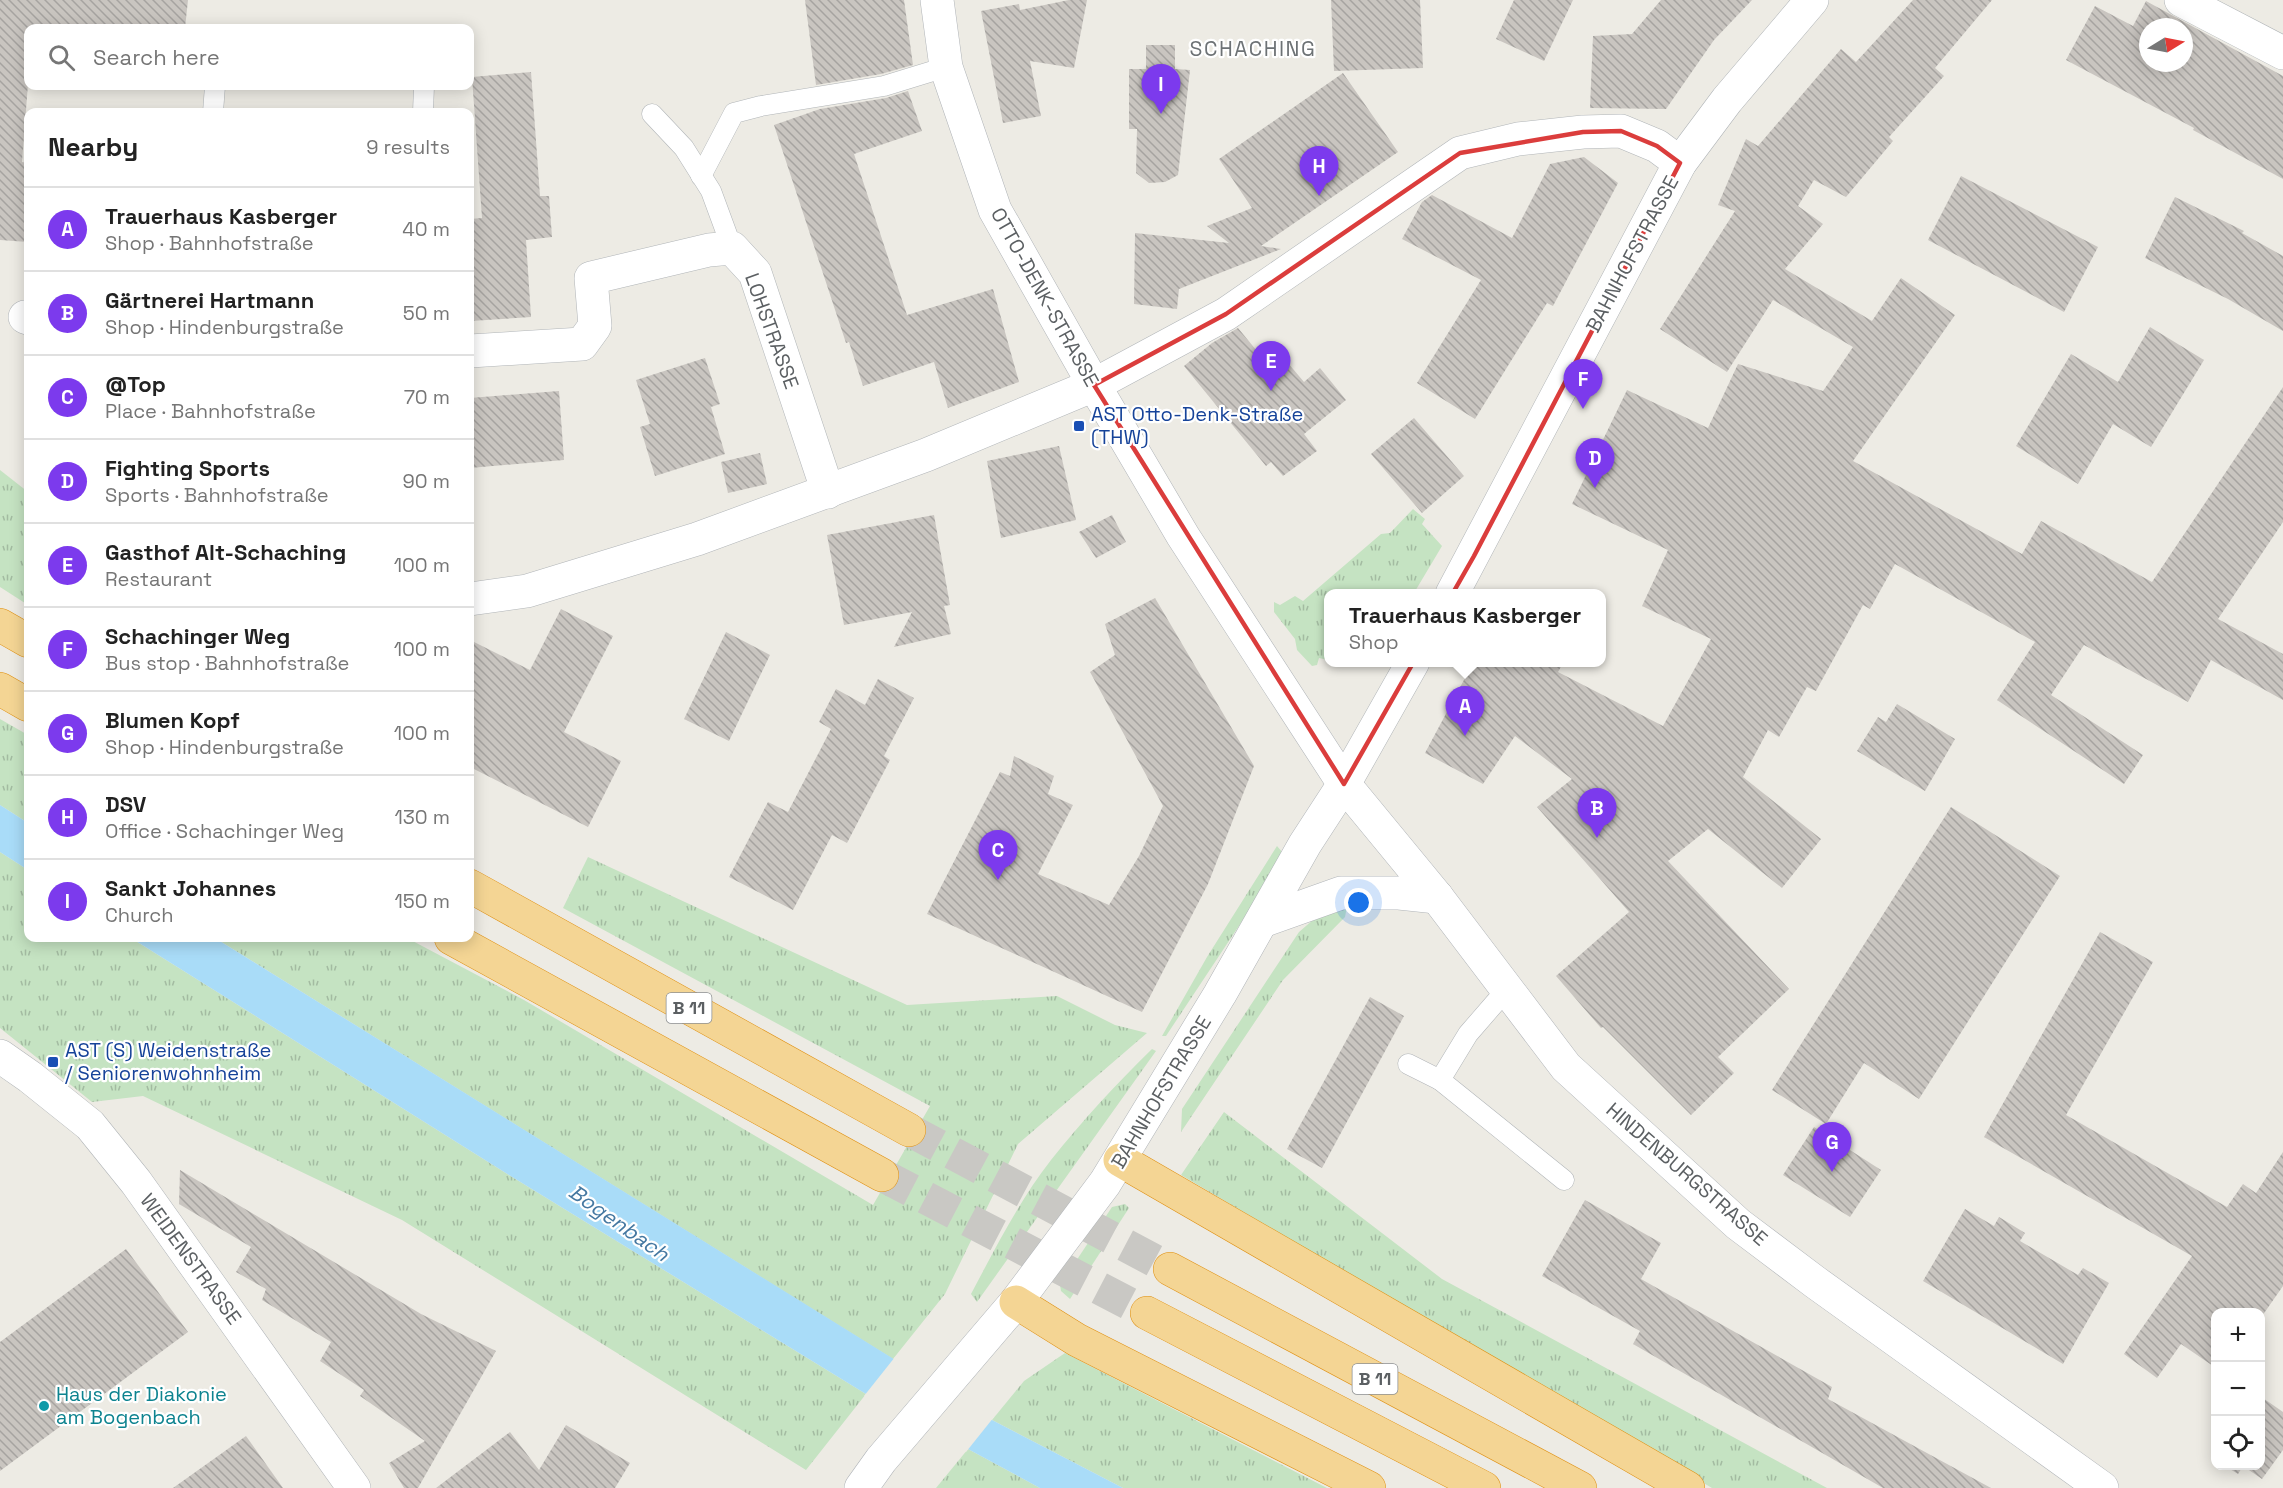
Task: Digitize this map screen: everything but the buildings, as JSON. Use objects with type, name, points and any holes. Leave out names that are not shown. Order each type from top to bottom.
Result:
[{"type":"highway","points":[[0,689],[24,703]]},
{"type":"highway","name":"B 11","points":[[474,888],[909,1130]]},
{"type":"highway","name":"B 11","points":[[458,942],[882,1175]]},
{"type":"highway","points":[[1120,1160],[1688,1488]]},
{"type":"highway","name":"B 11","points":[[1170,1269],[1580,1488]]},
{"type":"highway","points":[[1016,1302],[1077,1340],[1369,1488]]},
{"type":"highway","name":"B 11","points":[[1147,1313],[1484,1488]]},
{"type":"street","name":"OTTO-DENK-STRASSE","points":[[937,0],[946,67],[995,210],[1183,536],[1344,784]]},
{"type":"street","name":"BAHNHOFSTRASSE","points":[[1455,589],[1680,163],[1727,100],[1812,0]]},
{"type":"street","points":[[2181,0],[2283,53]]},
{"type":"street","points":[[474,598],[527,591],[697,539],[973,436],[1094,385],[1227,314],[1460,153],[1518,140],[1583,132],[1621,131],[1657,146],[1680,163]]},
{"type":"street","points":[[474,351],[582,344],[595,326],[591,278],[709,250],[732,248]]},
{"type":"street","name":"LOHSTRASSE","points":[[732,248],[755,273],[828,492]]},
{"type":"street","name":"BAHNHOFSTRASSE","points":[[861,1488],[881,1460],[1016,1302],[1105,1183],[1262,921],[1305,844],[1344,784],[1411,667]]},
{"type":"street","name":"HINDENBURGSTRASSE","points":[[1344,784],[1437,897],[1566,1067],[1738,1224],[2102,1488]]},
{"type":"street","points":[[1262,921],[1341,893],[1399,892],[1437,897]]},
{"type":"street","name":"WEIDENSTRASSE","points":[[0,1056],[90,1125],[136,1182],[354,1488]]},
{"type":"lane","points":[[701,176],[734,112],[884,86],[946,67]]},
{"type":"lane","points":[[213,108],[215,90]]},
{"type":"lane","points":[[423,108],[424,90]]},
{"type":"lane","points":[[652,114],[684,148],[711,191],[732,248]]},
{"type":"lane","points":[[1440,1080],[1468,1034],[1507,990]]},
{"type":"lane","points":[[1408,1064],[1440,1080],[1563,1180]]},
{"type":"highlighted area","points":[[1621,131],[1657,146],[1680,163],[1474,556],[1344,784],[1094,385],[1226,314],[1460,153],[1583,132]]},
{"type":"green space","points":[[0,470],[24,489],[24,602],[0,587]]},
{"type":"green space","points":[[1413,509],[1425,519],[1422,524],[1442,546],[1416,589],[1324,589],[1324,659],[1319,658],[1317,665],[1312,666],[1297,650],[1295,639],[1274,612],[1274,602],[1280,605],[1295,596],[1303,601],[1381,534],[1390,533]]},
{"type":"green space","points":[[0,719],[24,733],[24,820],[0,805]]},
{"type":"green space","points":[[1277,846],[1289,860],[1268,882],[1166,1036],[1162,1036],[1207,957]]},
{"type":"green space","points":[[0,852],[24,867],[24,942],[137,942],[509,1175],[866,1394],[806,1470],[402,1220],[143,1096],[92,1102],[0,1028]]},
{"type":"green space","points":[[588,857],[907,1005],[1057,996],[1115,1025],[1147,1033],[1018,1144],[945,1294],[893,1359],[221,942],[415,942],[524,1000],[873,1205],[930,1106],[563,908]]},
{"type":"green space","points":[[1348,901],[1345,917],[1283,980],[1181,1132],[1182,1109],[1299,932],[1328,907]]},
{"type":"green space","points":[[1152,1049],[1156,1051],[977,1302],[971,1294],[1008,1225],[1039,1176],[1087,1117]]},
{"type":"green space","points":[[1224,1112],[1442,1279],[1827,1488],[1712,1488],[1181,1175]]},
{"type":"green space","points":[[1125,1204],[1129,1208],[1070,1299],[1061,1291],[1060,1285],[1112,1207]]},
{"type":"green space","points":[[1065,1353],[1327,1488],[1123,1488],[992,1420],[1024,1381]]},
{"type":"green space","points":[[968,1449],[1040,1488],[936,1488]]},
{"type":"water","points":[[0,805],[24,820],[24,867],[0,852]]},
{"type":"water","name":"Bogenbach","points":[[137,942],[221,942],[992,1420],[1123,1488],[1040,1488],[866,1394],[509,1175]]},
{"type":"pier","points":[[895,1357],[994,1417],[966,1452],[864,1396]]},
{"type":"tunnel","points":[[909,1130],[1170,1269]]},
{"type":"tunnel","points":[[882,1175],[1147,1313]]},
{"type":"place","name":"Sankt Johannes","points":[[1161,114]]},
{"type":"place","name":"DSV","points":[[1319,196]]},
{"type":"place","name":"Gasthof Alt-Schaching","points":[[1271,391]]},
{"type":"place","name":"Schachinger Weg","points":[[1583,409]]},
{"type":"place","name":"AST Otto-Denk-Straße (THW)","points":[[1079,426]]},
{"type":"place","name":"Fighting Sports","points":[[1595,488]]},
{"type":"place","name":"Trauerhaus Kasberger","points":[[1465,736]]},
{"type":"place","name":"Gärtnerei Hartmann","points":[[1597,838]]},
{"type":"place","name":"@Top","points":[[998,880]]},
{"type":"place","name":"AST (S) Weidenstraße / Seniorenwohnheim","points":[[53,1062]]},
{"type":"place","name":"Blumen Kopf","points":[[1832,1172]]},
{"type":"place","name":"Haus der Diakonie am Bogenbach","points":[[44,1406]]},
{"type":"district","name":"SCHACHING","points":[[1253,49]]}]
